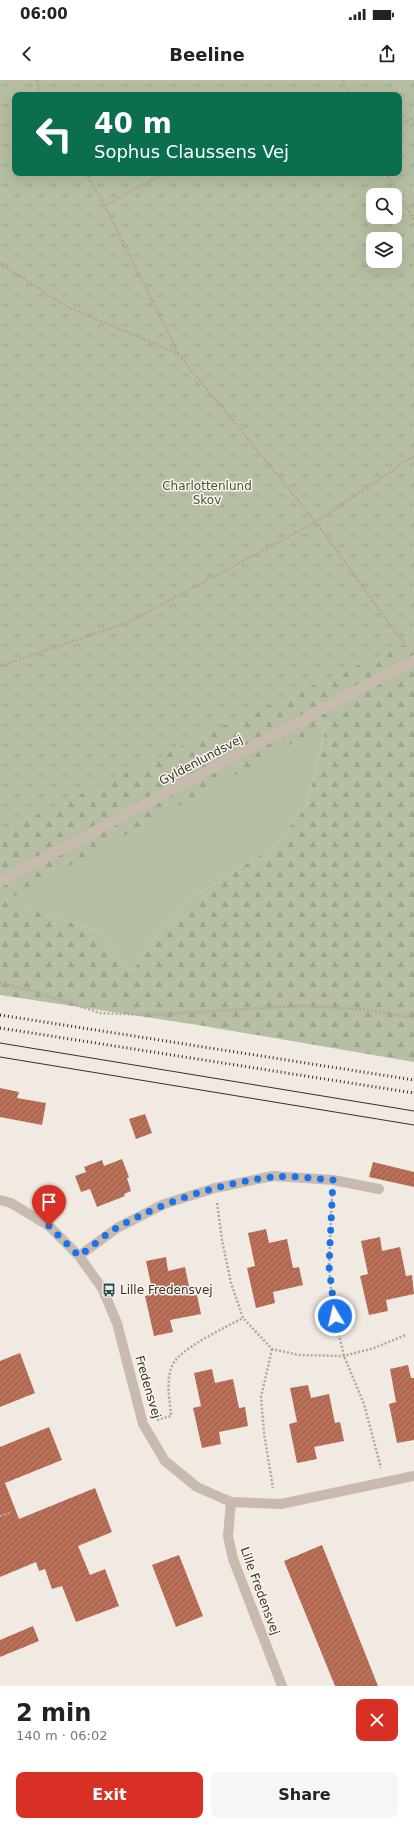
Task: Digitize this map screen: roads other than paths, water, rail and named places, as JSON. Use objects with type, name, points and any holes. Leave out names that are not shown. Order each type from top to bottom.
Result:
[{"type":"street","name":"Gyldenlundsvej","points":[[0,882],[412,657]]},
{"type":"street","points":[[79,1256],[117,1228],[164,1204],[215,1188],[273,1176],[333,1180],[379,1189]]},
{"type":"street","name":"Fredensvej","points":[[0,1200],[11,1203],[49,1226],[79,1256],[102,1288],[117,1323],[143,1424],[165,1461],[197,1487],[231,1502],[276,1504],[414,1476]]},
{"type":"street","name":"Lille Fredensvej","points":[[231,1502],[228,1536],[233,1559],[282,1686]]},
{"type":"tram line","points":[[0,1043],[414,1111]]},
{"type":"tram line","points":[[0,1057],[414,1125]]},
{"type":"railway","points":[[0,1015],[414,1080]]},
{"type":"railway","points":[[0,1028],[414,1093]]},
{"type":"place","name":"Lille Fredensvej","points":[[109,1290]]},
{"type":"park label","name":"Charlottenlund Skov","points":[[207,493]]}]
